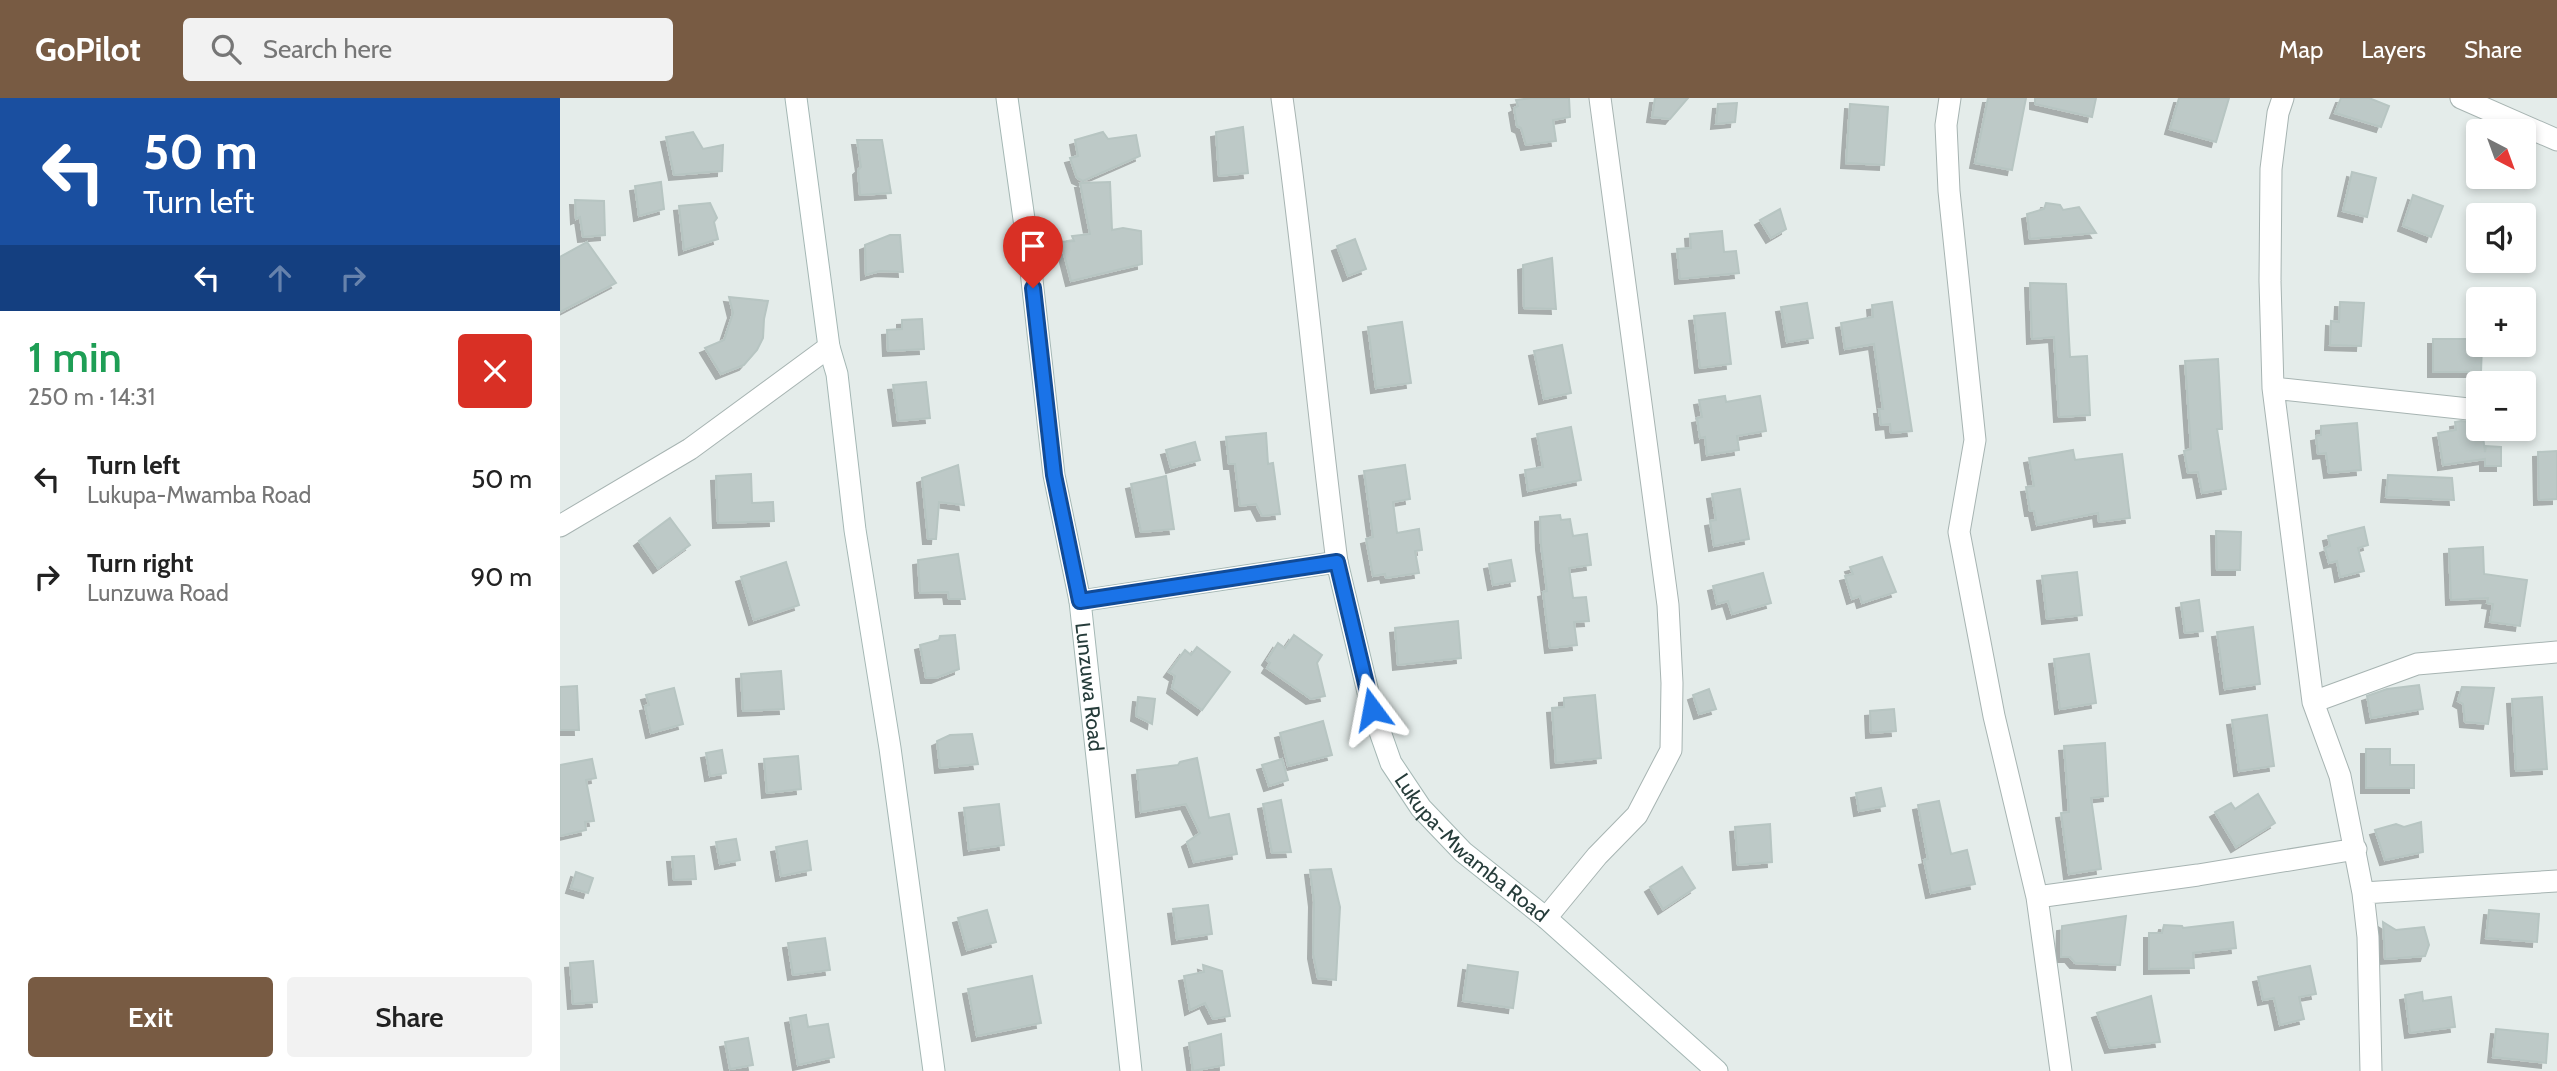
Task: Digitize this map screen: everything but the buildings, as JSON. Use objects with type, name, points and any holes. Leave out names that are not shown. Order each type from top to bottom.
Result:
[{"type":"street","points":[[796,98],[836,374],[855,530],[890,748],[934,1071]]},
{"type":"street","name":"Lunzuwa Road","points":[[1007,98],[1030,262],[1054,475],[1080,601],[1130,1071]]},
{"type":"street","name":"Lukupa-Mwamba Road","points":[[1282,98],[1301,231],[1322,445],[1337,562],[1372,709],[1391,763],[1421,808],[1463,852],[1546,918],[1717,1071]]},
{"type":"street","points":[[1546,918],[1597,856],[1637,815],[1671,750],[1672,683],[1668,605],[1600,98]]},
{"type":"street","points":[[1950,98],[1946,125],[1949,191],[1975,440],[1959,532],[1994,716],[2037,897],[2061,1071]]},
{"type":"street","points":[[2283,98],[2278,113],[2271,169],[2273,388],[2313,702],[2340,776],[2363,893],[2368,937],[2371,1071]]},
{"type":"street","points":[[2461,98],[2557,140]]},
{"type":"street","points":[[560,526],[690,449],[830,347]]},
{"type":"street","points":[[2273,388],[2466,409]]},
{"type":"street","points":[[1080,601],[1337,562]]},
{"type":"street","points":[[2313,702],[2417,664],[2557,652]]},
{"type":"street","points":[[2037,897],[2198,875],[2356,849]]},
{"type":"street","points":[[2363,893],[2557,881]]},
{"type":"route","points":[[1033,288],[1054,475],[1080,601],[1337,562],[1372,709]]}]
